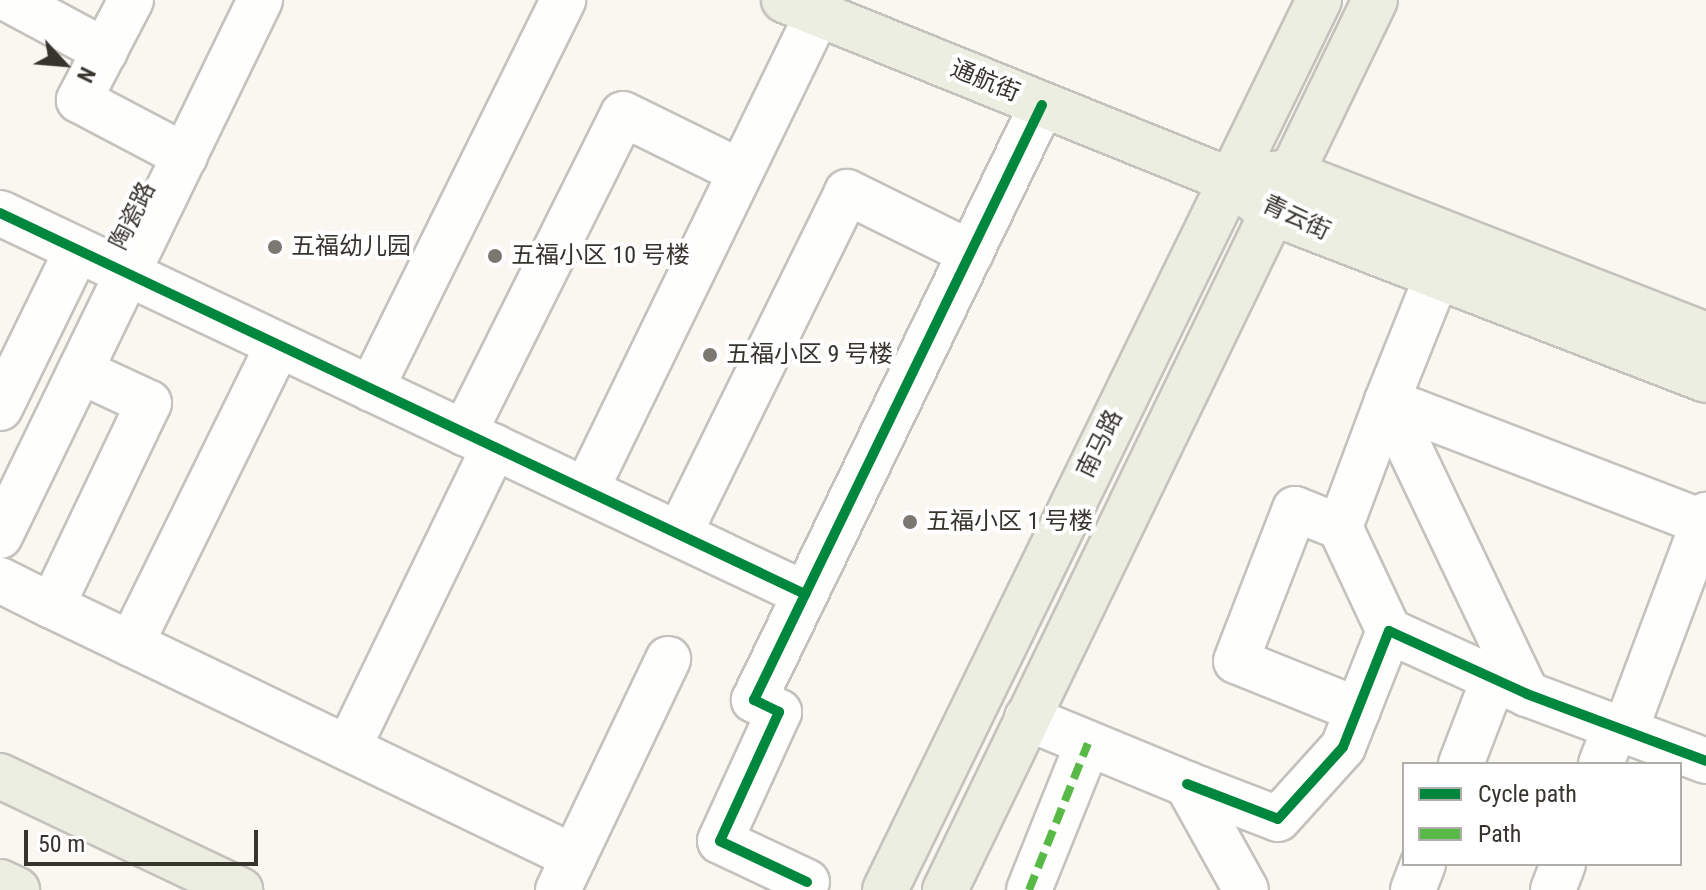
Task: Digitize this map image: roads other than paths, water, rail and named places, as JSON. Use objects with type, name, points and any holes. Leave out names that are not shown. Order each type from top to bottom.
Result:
[{"type":"main road","name":"南马路","points":[[885,890],[1319,0]]},
{"type":"main road","points":[[945,890],[1268,211],[1375,0]]},
{"type":"main road","name":"通航街","points":[[801,7],[1229,180]]},
{"type":"main road","name":"青云街","points":[[1229,180],[1288,172],[1706,335]]},
{"type":"main road","name":"青云街","points":[[1229,180],[1268,211],[1706,380]]},
{"type":"main road","points":[[0,776],[240,890]]},
{"type":"main road","points":[[0,882],[17,890]]},
{"type":"street","points":[[10,0],[105,51]]},
{"type":"street","points":[[131,0],[79,100],[185,156]]},
{"type":"street","name":"陶瓷路","points":[[0,536],[260,0]]},
{"type":"street","points":[[371,389],[563,0]]},
{"type":"street","points":[[586,490],[741,172],[801,7]]},
{"type":"street","points":[[807,882],[720,841],[779,712],[754,700],[1042,105]]},
{"type":"street","points":[[348,748],[623,114],[741,172]]},
{"type":"street","points":[[679,534],[847,192],[971,253]]},
{"type":"street","points":[[0,213],[805,594]]},
{"type":"street","points":[[0,408],[77,250]]},
{"type":"street","points":[[1340,527],[1437,276]]},
{"type":"street","points":[[131,644],[278,345]]},
{"type":"street","points":[[52,606],[149,403],[80,371]]},
{"type":"street","points":[[1387,401],[1705,518],[1614,741]]},
{"type":"street","points":[[1387,401],[1510,686]]},
{"type":"street","points":[[1358,710],[1236,661],[1295,509],[1340,527],[1389,631],[1510,686],[1614,741],[1706,761]]},
{"type":"street","points":[[0,580],[348,748],[566,874],[668,659]]},
{"type":"street","points":[[1027,718],[1278,819],[1343,747],[1389,631]]},
{"type":"street","points":[[1462,762],[1510,686]]},
{"type":"street","points":[[1029,890],[1088,743]]},
{"type":"street","points":[[1187,784],[1246,890]]},
{"type":"street","points":[[1413,890],[1422,866]]},
{"type":"street","points":[[1553,890],[1562,866]]},
{"type":"place","name":"五福幼儿园","points":[[275,247]]},
{"type":"place","name":"五福小区 10 号楼","points":[[495,256]]},
{"type":"place","name":"五福小区 9 号楼","points":[[710,355]]},
{"type":"place","name":"五福小区 1 号楼","points":[[910,522]]}]
